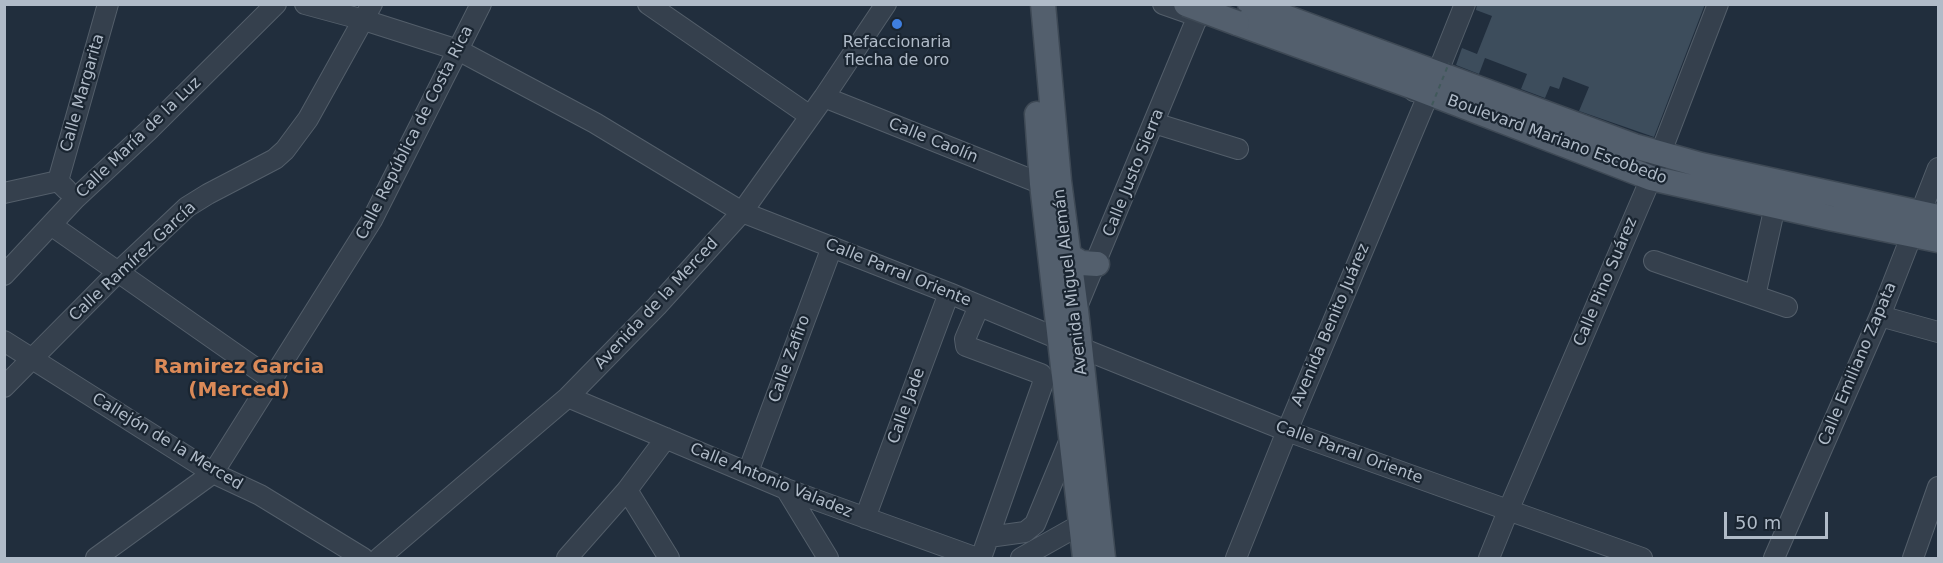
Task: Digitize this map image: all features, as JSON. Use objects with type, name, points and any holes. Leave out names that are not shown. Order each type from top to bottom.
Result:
[{"type":"main road","name":"Avenida Miguel Alemán","points":[[1029,4],[1042,184],[1071,334],[1089,520],[1085,558]]},
{"type":"main road","name":"Avenida Miguel Alemán","points":[[1043,4],[1068,255],[1071,436],[1089,520],[1103,558]]},
{"type":"main road","name":"Boulevard Mariano Escobedo","points":[[1195,8],[1232,14],[1659,154],[1923,222],[1938,240]]},
{"type":"main road","name":"Boulevard Mariano Escobedo","points":[[1433,80],[1651,178],[1775,206],[1923,222]]},
{"type":"main road","points":[[1068,255],[1080,264],[1097,264]]},
{"type":"street","name":"Calle Margarita","points":[[58,181],[108,4]]},
{"type":"street","name":"Calle María de la Luz","points":[[4,275],[75,199],[148,131],[276,4]]},
{"type":"street","name":"Calle Parral Oriente","points":[[305,4],[368,12],[458,50],[595,123],[742,212],[979,306],[1071,334],[1287,431],[1642,558]]},
{"type":"street","name":"Calle República de Costa Rica","points":[[96,558],[213,473],[372,220],[481,4]]},
{"type":"street","points":[[648,4],[810,116]]},
{"type":"street","name":"Avenida de la Merced","points":[[379,558],[568,397],[657,306],[742,212],[824,97],[886,4]]},
{"type":"street","points":[[1037,4],[1044,100],[1071,334]]},
{"type":"street","points":[[1163,4],[1195,8]]},
{"type":"street","points":[[1267,4],[1402,54],[1433,80]]},
{"type":"street","name":"Avenida Benito Juárez","points":[[1236,558],[1465,4]]},
{"type":"street","name":"Calle Pino Suárez","points":[[1489,558],[1651,178],[1718,4]]},
{"type":"street","name":"Calle Justo Sierra","points":[[1071,334],[1154,123],[1195,8]]},
{"type":"street","name":"Calle Ramírez García","points":[[4,387],[118,272],[187,207],[275,159],[285,150],[308,119],[368,12]]},
{"type":"street","name":"Calle Caolín","points":[[824,97],[1042,184]]},
{"type":"street","points":[[1154,123],[1238,149]]},
{"type":"street","name":"Calle Emiliano Zapata","points":[[1774,558],[1923,222],[1938,168]]},
{"type":"street","points":[[4,193],[58,181],[75,199]]},
{"type":"street","points":[[1755,296],[1775,206]]},
{"type":"street","points":[[51,225],[271,379]]},
{"type":"street","name":"Calle Zafiro","points":[[748,472],[831,247]]},
{"type":"street","points":[[1653,261],[1787,307]]},
{"type":"street","name":"Calle Jade","points":[[865,518],[949,293]]},
{"type":"street","points":[[979,306],[965,339],[966,346],[1041,374],[1043,382],[979,558]]},
{"type":"street","points":[[1880,316],[1938,332]]},
{"type":"street","name":"Callejón de la Merced","points":[[4,340],[213,473],[260,495],[363,558]]},
{"type":"street","name":"Calle Antonio Valadez","points":[[568,397],[786,489],[979,558]]},
{"type":"street","points":[[988,537],[1025,532],[1035,524],[1071,436]]},
{"type":"street","points":[[567,558],[627,489],[666,438]]},
{"type":"street","points":[[1913,558],[1933,518],[1938,487]]},
{"type":"street","points":[[627,489],[669,558]]},
{"type":"street","points":[[786,489],[828,558]]},
{"type":"street","points":[[1021,558],[1089,520]]},
{"type":"building","points":[[1477,4],[1705,4],[1654,137],[1579,111],[1589,87],[1563,77],[1559,89],[1550,86],[1545,98],[1521,89],[1527,74],[1485,58],[1479,74],[1456,65],[1462,48],[1477,54],[1492,16],[1476,10]]},
{"type":"place","name":"Refaccionaria flecha de oro","points":[[897,24]]},
{"type":"district","name":"Ramirez Garcia (Merced)","points":[[239,380]]}]
